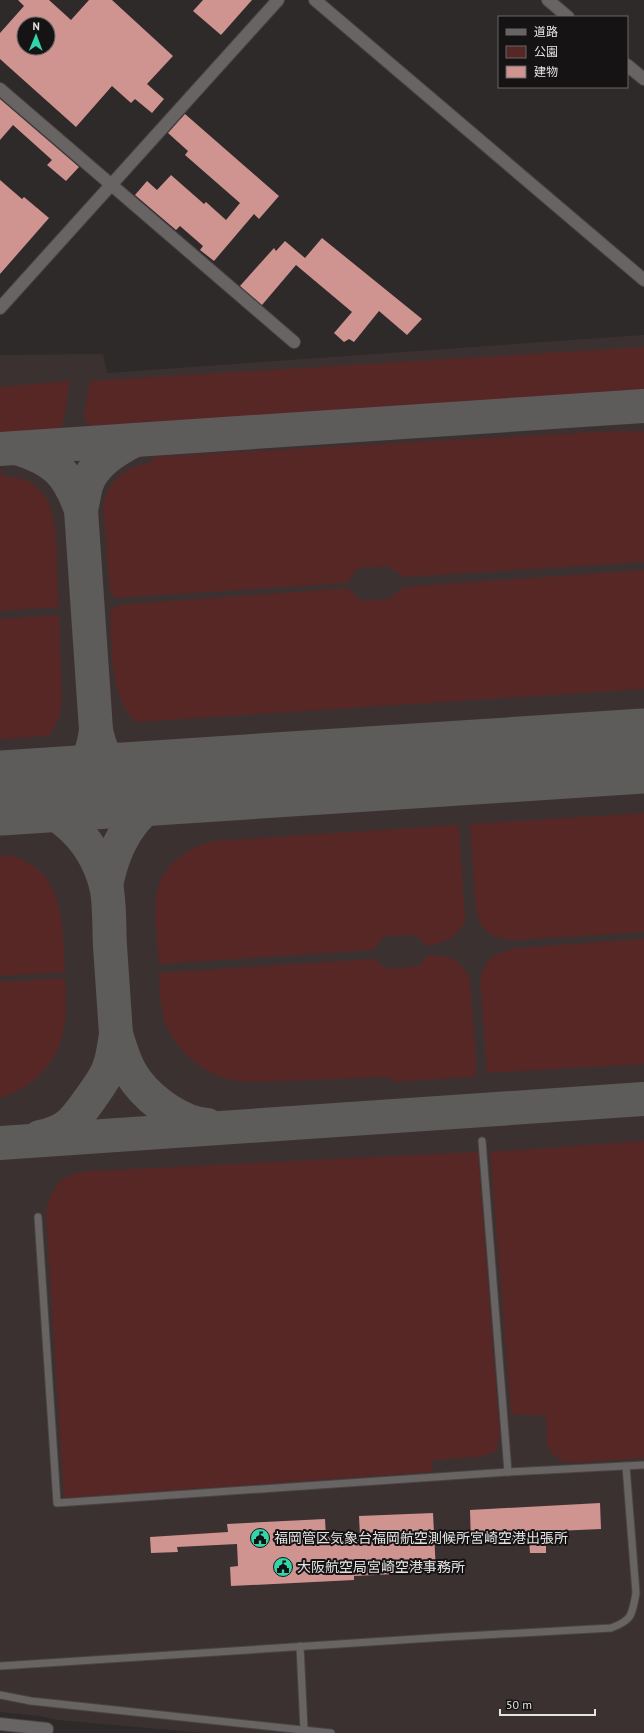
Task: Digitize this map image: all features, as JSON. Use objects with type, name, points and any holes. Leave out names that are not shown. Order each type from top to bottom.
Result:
[{"type":"street","points":[[0,308],[278,0]]},
{"type":"street","points":[[315,0],[644,280]]},
{"type":"street","points":[[548,0],[567,16]]},
{"type":"street","points":[[628,66],[644,79]]},
{"type":"street","points":[[0,89],[294,342]]},
{"type":"street","points":[[0,1724],[47,1729],[46,1733]]},
{"type":"lane","points":[[482,1141],[508,1472]]},
{"type":"lane","points":[[38,1218],[57,1502],[508,1472],[644,1465]]},
{"type":"lane","points":[[0,1666],[300,1646],[611,1628],[625,1623],[633,1611],[636,1593],[626,1466]]},
{"type":"lane","points":[[300,1646],[304,1730]]},
{"type":"lane","points":[[0,1695],[31,1701],[331,1733]]},
{"type":"shaded area","points":[[644,335],[644,1733],[204,1733],[58,1720],[39,1716],[0,1712],[0,355],[103,354],[107,373]]},
{"type":"green space","points":[[644,347],[644,394],[90,426],[85,421],[84,415],[90,381]]},
{"type":"green space","points":[[70,381],[63,423],[59,429],[0,433],[0,387]]},
{"type":"green space","points":[[614,431],[644,431],[644,562],[403,577],[388,566],[358,568],[347,583],[115,598],[110,592],[103,504],[110,487],[121,475],[135,467],[152,462],[152,457]]},
{"type":"green space","points":[[0,471],[2,471],[3,476],[19,478],[32,483],[41,491],[48,501],[55,526],[59,607],[0,611]]},
{"type":"green space","points":[[644,570],[644,689],[135,722],[120,698],[116,684],[112,655],[110,612],[118,605],[348,588],[361,601],[389,599],[403,587]]},
{"type":"green space","points":[[59,615],[62,703],[58,720],[49,736],[0,739],[0,619]]},
{"type":"green space","points":[[644,813],[644,932],[514,940],[493,936],[484,929],[476,909],[470,824]]},
{"type":"green space","points":[[459,825],[465,920],[459,931],[445,941],[427,946],[416,935],[384,936],[373,950],[159,964],[156,923],[158,889],[164,874],[174,861],[190,850],[212,841]]},
{"type":"green space","points":[[12,855],[38,869],[49,882],[55,894],[59,906],[63,933],[65,972],[0,976],[0,856]]},
{"type":"green space","points":[[644,939],[644,1064],[487,1073],[480,979],[488,961],[502,952],[515,948]]},
{"type":"green space","points":[[429,955],[449,957],[458,962],[470,979],[477,1076],[396,1082],[387,1077],[252,1082],[238,1081],[220,1077],[193,1061],[180,1048],[170,1033],[163,1013],[159,973],[374,959],[387,969],[418,966]]},
{"type":"green space","points":[[65,978],[65,1018],[62,1035],[56,1052],[48,1066],[36,1078],[20,1089],[0,1098],[0,982]]},
{"type":"green space","points":[[644,1141],[644,1458],[575,1463],[561,1461],[552,1454],[547,1445],[546,1416],[511,1414],[490,1152]]},
{"type":"green space","points":[[478,1152],[500,1438],[495,1452],[480,1457],[433,1460],[432,1472],[64,1498],[46,1215],[48,1203],[60,1182],[75,1173],[92,1171]]},
{"type":"building","points":[[18,0],[49,0],[71,20],[89,0],[112,0],[173,56],[147,84],[164,99],[152,113],[135,99],[131,103],[112,86],[76,127],[0,59],[0,33],[24,6]]},
{"type":"building","points":[[203,0],[252,0],[221,35],[193,11]]},
{"type":"building","points":[[0,99],[79,167],[66,181],[47,165],[52,160],[13,125],[0,140]]},
{"type":"building","points":[[185,114],[279,196],[259,219],[254,214],[214,261],[200,250],[203,246],[180,226],[176,230],[135,195],[147,181],[157,190],[171,175],[204,204],[206,202],[226,220],[240,203],[185,155],[188,151],[168,133]]},
{"type":"building","points":[[0,180],[22,199],[24,197],[49,218],[0,274]]},
{"type":"building","points":[[322,238],[422,319],[407,335],[379,311],[354,342],[349,339],[344,342],[334,333],[352,312],[296,265],[262,305],[240,286],[274,248],[276,251],[285,241],[305,258]]},
{"type":"building","points":[[600,1503],[601,1529],[556,1531],[557,1541],[546,1541],[546,1553],[530,1553],[529,1540],[471,1543],[470,1510]]},
{"type":"building","points":[[433,1513],[436,1572],[354,1576],[354,1580],[231,1586],[230,1567],[238,1566],[237,1544],[177,1547],[178,1552],[151,1553],[150,1537],[228,1532],[227,1524],[325,1519],[326,1537],[360,1536],[359,1516]]},
{"type":"taxiway","points":[[0,449],[644,406]]},
{"type":"taxiway","points":[[81,510],[86,486],[94,471],[106,458],[135,440]]},
{"type":"taxiway","points":[[17,448],[51,463],[65,477],[71,486],[81,510],[96,730],[90,755],[79,772],[62,784],[38,791]]},
{"type":"taxiway","points":[[96,730],[100,745],[106,757],[113,766],[121,772],[142,780],[170,782]]},
{"type":"taxiway","points":[[106,886],[110,870],[121,841],[129,827],[139,815],[164,795],[191,784],[212,780]]},
{"type":"taxiway","points":[[0,795],[37,805],[68,823],[91,850],[100,866],[106,885],[108,899],[116,1034],[111,1061],[102,1082],[71,1123],[56,1132],[40,1137]]},
{"type":"taxiway","points":[[116,1034],[127,1065],[133,1077],[143,1090],[159,1104],[178,1116],[207,1125]]},
{"type":"taxiway","points":[[0,1143],[644,1099]]},
{"type":"runway","points":[[0,793],[644,751]]},
{"type":"place","name":"福岡管区気象台福岡航空測候所宮崎空港出張所","points":[[260,1538]]},
{"type":"place","name":"大阪航空局宮崎空港事務所","points":[[283,1567]]}]
